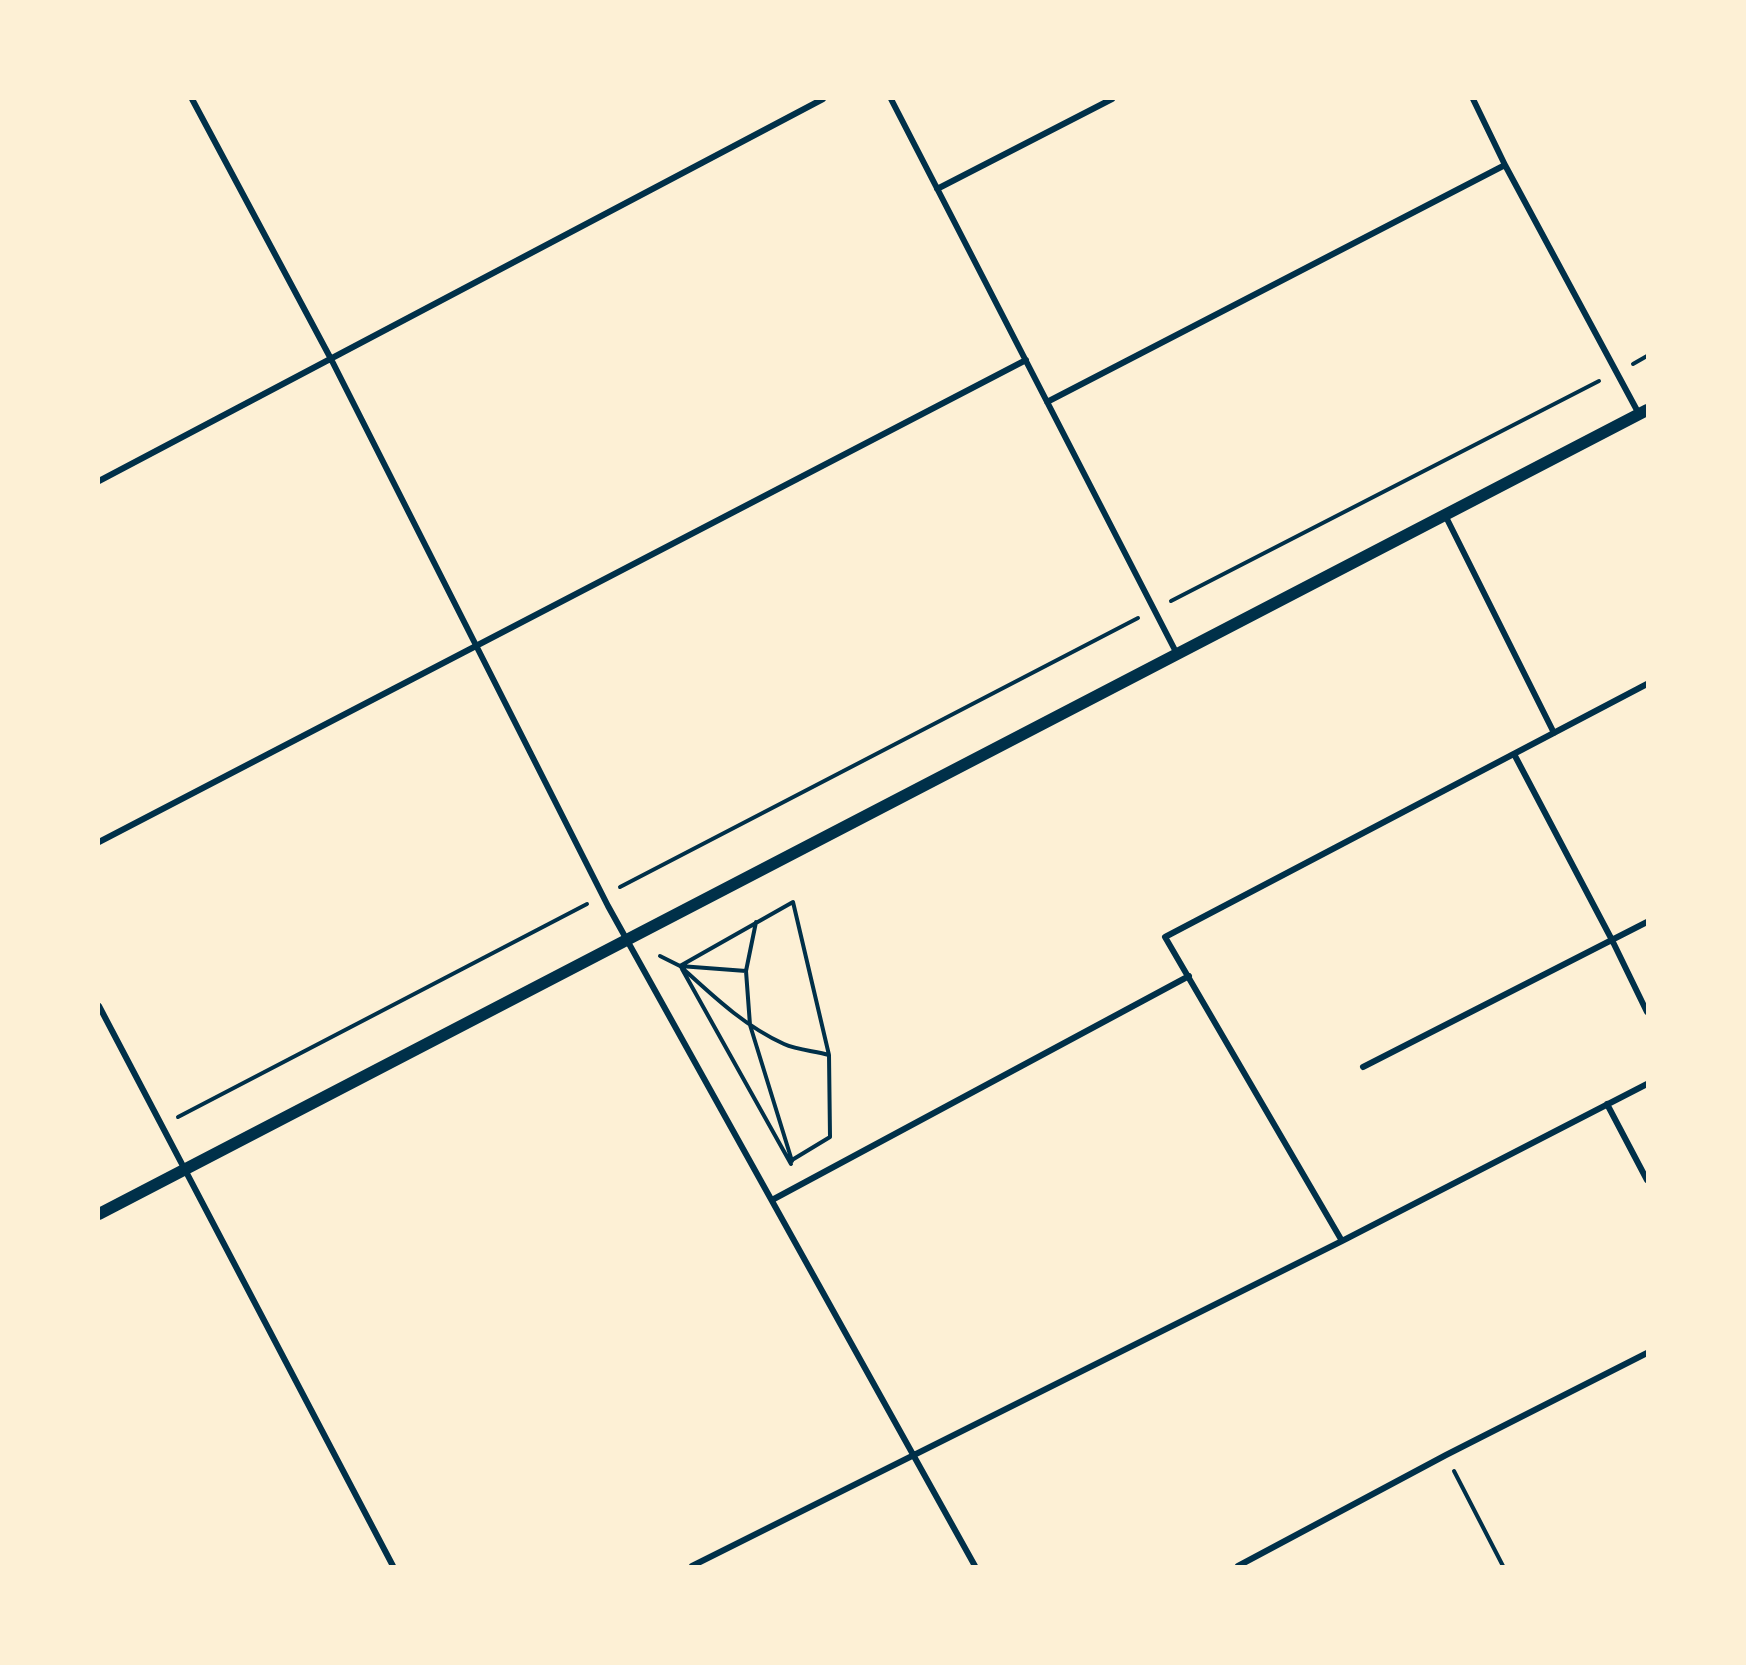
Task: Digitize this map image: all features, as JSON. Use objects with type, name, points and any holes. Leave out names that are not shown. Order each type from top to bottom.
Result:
[{"type":"main road","points":[[99,1214],[1643,412]]},
{"type":"street","points":[[192,99],[331,359],[603,896],[975,1566]]},
{"type":"street","points":[[99,481],[823,99]]},
{"type":"street","points":[[891,99],[1177,654]]},
{"type":"street","points":[[937,189],[1112,99]]},
{"type":"street","points":[[1473,99],[1505,165],[1616,372],[1643,412]]},
{"type":"street","points":[[1047,402],[1505,165]]},
{"type":"street","points":[[99,842],[1026,360]]},
{"type":"street","points":[[1445,515],[1554,733]]},
{"type":"street","points":[[1342,1241],[1165,938],[1647,684]]},
{"type":"street","points":[[1514,753],[1647,1012]]},
{"type":"street","points":[[1363,1067],[1647,922]]},
{"type":"street","points":[[772,1200],[1189,976]]},
{"type":"street","points":[[99,1006],[393,1566]]},
{"type":"street","points":[[692,1566],[1342,1241],[1647,1084]]},
{"type":"street","points":[[1607,1104],[1647,1180]]},
{"type":"street","points":[[1238,1566],[1446,1455],[1647,1353]]},
{"type":"path","points":[[161,1125],[1647,356]]},
{"type":"path","points":[[680,966],[793,902],[829,1055],[830,1137],[792,1160]]},
{"type":"path","points":[[756,922],[746,971],[750,1025],[794,1166]]},
{"type":"path","points":[[627,940],[680,966],[723,1005],[750,1025],[785,1045],[829,1055]]},
{"type":"path","points":[[680,966],[746,971]]},
{"type":"path","points":[[680,966],[796,1173]]},
{"type":"path","points":[[1446,1455],[1503,1566]]}]
